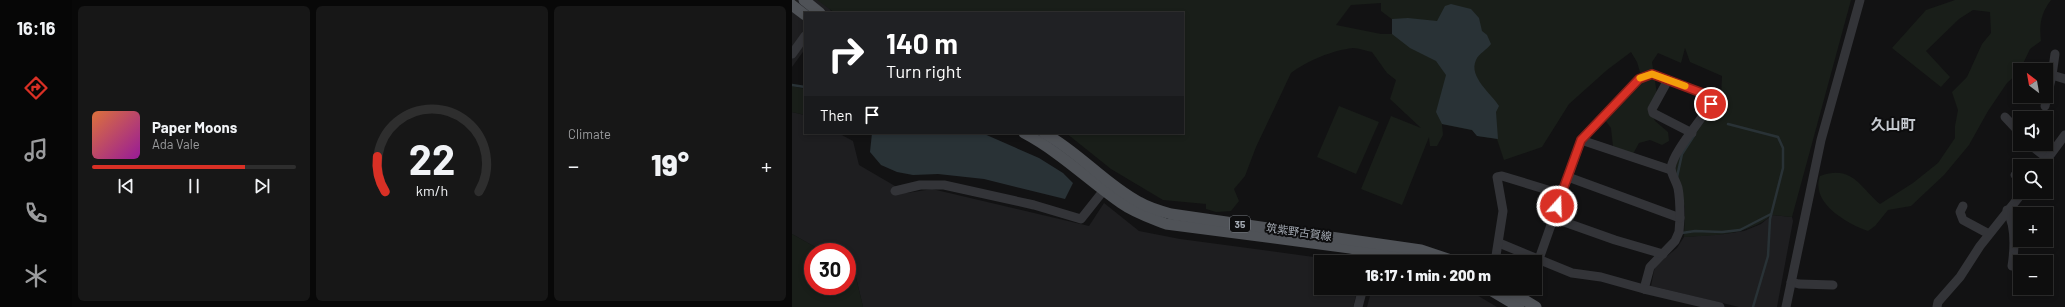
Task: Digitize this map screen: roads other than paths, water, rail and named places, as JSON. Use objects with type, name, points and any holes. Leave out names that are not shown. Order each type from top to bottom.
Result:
[{"type":"main road","points":[[804,0],[819,12]]},
{"type":"main road","points":[[792,5],[804,14]]},
{"type":"main road","name":"筑紫野古賀線","points":[[1026,134],[1042,142],[1065,158],[1104,190],[1133,211],[1166,224],[1359,255]]},
{"type":"main road","name":"筑紫野古賀線","points":[[1046,134],[1086,161],[1138,202],[1152,209],[1171,214],[1421,250],[1436,255]]},
{"type":"main road","points":[[1499,295],[1519,307]]},
{"type":"main road","points":[[1516,295],[1536,307]]},
{"type":"street","points":[[1786,307],[1821,140],[1860,0]]},
{"type":"street","points":[[792,54],[804,37]]},
{"type":"street","points":[[2053,68],[2055,54]]},
{"type":"street","points":[[1540,255],[1581,140],[1639,79],[1652,74],[1710,96],[1713,100],[1692,133],[1676,153],[1671,170],[1677,186],[1680,201],[1679,232],[1675,241],[1650,267],[1644,289]]},
{"type":"street","points":[[2053,75],[2065,79]]},
{"type":"street","points":[[1668,80],[1652,109],[1652,113],[1692,133]]},
{"type":"street","points":[[2005,117],[2013,126]]},
{"type":"street","points":[[2047,159],[2065,135]]},
{"type":"street","points":[[1581,140],[1671,170]]},
{"type":"street","points":[[2035,151],[2042,159]]},
{"type":"street","points":[[1496,255],[1503,211],[1496,176],[1561,194]]},
{"type":"street","points":[[1568,177],[1680,218]]},
{"type":"street","points":[[895,191],[920,185],[944,185],[1034,205],[1081,219],[1104,190]]},
{"type":"street","points":[[1937,307],[1938,302],[1960,277],[1989,234],[2017,199]]},
{"type":"street","points":[[1963,206],[1960,212],[1963,220],[1989,234]]},
{"type":"street","points":[[2007,210],[2010,215],[2015,241],[2012,266]]},
{"type":"street","points":[[1553,218],[1615,240],[1663,254]]},
{"type":"street","points":[[1499,243],[1529,255]]},
{"type":"street","points":[[1542,260],[1572,273],[1601,276],[1644,289],[1720,307]]},
{"type":"street","points":[[1791,282],[1799,284],[1833,285]]},
{"type":"street","points":[[1358,307],[1361,295]]},
{"type":"waterway","points":[[792,85],[804,87]]},
{"type":"waterway","points":[[1728,124],[1778,137],[1783,148],[1783,168],[1770,219],[1768,256],[1753,307]]},
{"type":"waterway","points":[[1677,177],[1682,154],[1695,134]]},
{"type":"waterway","points":[[1682,233],[1695,231],[1722,232],[1740,230],[1771,214]]},
{"type":"district","name":"久山町","points":[[1893,125]]}]
